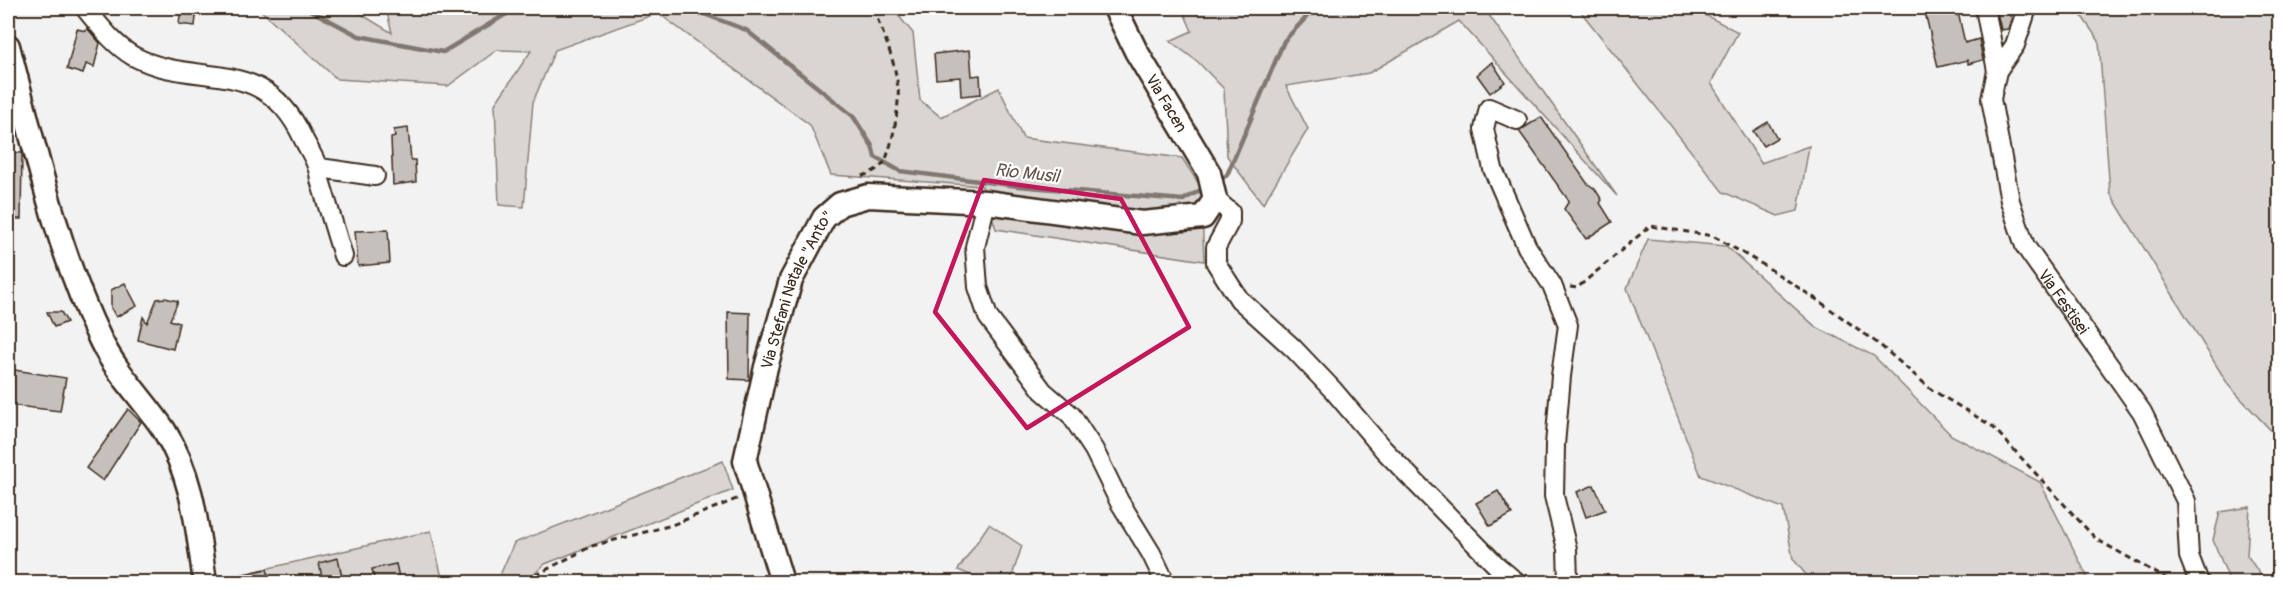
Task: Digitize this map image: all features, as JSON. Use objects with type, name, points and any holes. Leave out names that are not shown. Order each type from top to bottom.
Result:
[{"type":"street","points":[[85,8],[100,28],[119,46],[134,56],[162,67],[243,81],[266,91],[283,107],[297,124],[310,153],[320,168],[320,180],[343,256]]},
{"type":"street","name":"Via Facen","points":[[1115,8],[1136,51],[1209,173],[1215,199]]},
{"type":"street","points":[[1985,8],[1997,71]]},
{"type":"street","name":"Via Festisei","points":[[2026,8],[2015,45],[1997,71],[1992,99],[2010,201],[2025,246],[2142,412],[2186,501],[2189,556],[2199,582]]},
{"type":"street","points":[[8,46],[49,201],[85,303],[107,351],[163,430],[185,472],[195,510],[206,582]]},
{"type":"street","points":[[1517,120],[1489,108],[1484,129],[1493,169],[1509,209],[1527,247],[1552,285],[1568,325],[1555,445],[1554,496],[1567,549],[1568,582]]},
{"type":"street","points":[[320,168],[375,176]]},
{"type":"street","name":"Via Stefani Natale \"Anto\"","points":[[782,582],[745,461],[766,367],[791,280],[824,218],[840,204],[868,196],[986,202],[1142,223],[1203,217],[1215,199]]},
{"type":"street","points":[[1215,199],[1230,212],[1230,221],[1216,247],[1216,263],[1239,299],[1293,348],[1392,458],[1497,566],[1516,582]]},
{"type":"street","points":[[986,202],[975,247],[978,287],[988,317],[1043,391],[1071,415],[1094,450],[1119,501],[1151,553],[1165,582]]},
{"type":"path","points":[[873,8],[887,44],[899,89],[894,129],[882,164]]},
{"type":"path","points":[[1552,285],[1577,288],[1650,226],[1713,236],[1767,267],[1819,301],[1880,345],[1932,390],[1992,426],[2096,538],[2172,582]]},
{"type":"path","points":[[528,582],[532,577],[592,546],[672,525],[754,492]]},
{"type":"highlighted area","points":[[984,180],[1121,199],[1189,327],[1027,428],[935,312]]},
{"type":"shaded area","points":[[258,8],[351,8],[392,33],[386,8],[892,8],[913,33],[920,100],[941,117],[999,88],[1023,138],[1182,158],[1201,187],[1204,261],[996,229],[982,186],[831,175],[810,125],[658,13],[555,50],[533,102],[524,207],[499,205],[495,104],[531,51],[497,50],[448,86],[337,79]]},
{"type":"shaded area","points":[[1182,8],[1484,8],[1617,196],[1459,21],[1369,73],[1286,86],[1308,129],[1263,204],[1227,156],[1224,89],[1198,62],[1170,41],[1192,31]]},
{"type":"shaded area","points":[[1578,8],[1692,8],[1738,32],[1711,83],[1761,163],[1809,146],[1798,211],[1778,216],[1723,192]]},
{"type":"shaded area","points":[[2076,8],[2279,8],[2279,439],[2229,386],[2110,193],[2099,41]]},
{"type":"shaded area","points":[[1648,239],[1726,246],[1816,327],[1874,356],[1951,435],[2040,482],[2090,582],[1812,582],[1793,559],[1783,508],[1701,476],[1627,288]]},
{"type":"shaded area","points":[[723,461],[733,490],[545,564],[526,582],[497,582],[514,543]]},
{"type":"shaded area","points":[[2250,507],[2247,555],[2265,582],[2230,582],[2213,540],[2220,512]]},
{"type":"shaded area","points":[[989,524],[1022,546],[1010,582],[987,582],[958,570]]},
{"type":"shaded area","points":[[431,531],[443,582],[222,582],[221,579]]},
{"type":"building","points":[[181,8],[197,8],[195,26],[179,24]]},
{"type":"building","points":[[1924,8],[1957,8],[1965,43],[1979,39],[1983,60],[1968,64],[1968,60],[1938,67]]},
{"type":"building","points":[[1996,8],[2008,8],[2011,19],[2008,29],[2001,30]]},
{"type":"building","points":[[87,28],[100,43],[94,67],[86,64],[83,74],[67,69],[77,29],[86,31]]},
{"type":"building","points":[[970,50],[972,76],[980,75],[981,94],[961,96],[960,77],[936,79],[934,54]]},
{"type":"building","points":[[1492,62],[1505,82],[1490,93],[1477,75]]},
{"type":"building","points":[[1541,117],[1587,183],[1595,189],[1602,200],[1600,203],[1612,222],[1586,239],[1564,209],[1569,201],[1519,131]]},
{"type":"building","points":[[1768,122],[1777,138],[1763,146],[1753,131]]},
{"type":"building","points":[[408,128],[411,160],[415,160],[416,182],[393,185],[391,138],[395,137],[394,130]]},
{"type":"building","points":[[8,152],[22,153],[21,219],[8,219]]},
{"type":"building","points":[[388,230],[390,263],[358,266],[355,231]]},
{"type":"building","points":[[125,283],[137,306],[116,317],[111,308],[111,290]]},
{"type":"building","points":[[157,299],[178,301],[170,320],[179,323],[173,349],[138,340],[143,317],[147,323]]},
{"type":"building","points":[[47,312],[61,312],[67,322],[54,327]]},
{"type":"building","points":[[728,312],[750,313],[749,380],[729,379]]},
{"type":"building","points":[[8,369],[66,378],[60,411],[8,405]]},
{"type":"building","points":[[128,409],[141,422],[103,481],[86,468]]},
{"type":"building","points":[[1594,485],[1605,510],[1586,517],[1577,492]]},
{"type":"building","points":[[1498,491],[1512,514],[1490,526],[1476,503]]},
{"type":"building","points":[[338,558],[343,582],[323,582],[319,563]]},
{"type":"building","points":[[396,564],[400,582],[375,582],[372,569]]},
{"type":"building","points":[[267,569],[270,582],[230,582],[230,577]]},
{"type":"waterway","name":"Rio Musil","points":[[306,8],[359,36],[443,52],[508,13],[528,8]]},
{"type":"waterway","name":"Rio Musil","points":[[688,8],[746,30],[853,116],[872,146],[875,157],[900,171],[1018,186],[1183,200],[1206,187]]},
{"type":"waterway","name":"Rio Musil","points":[[1216,182],[1227,175],[1284,41],[1315,8]]}]
